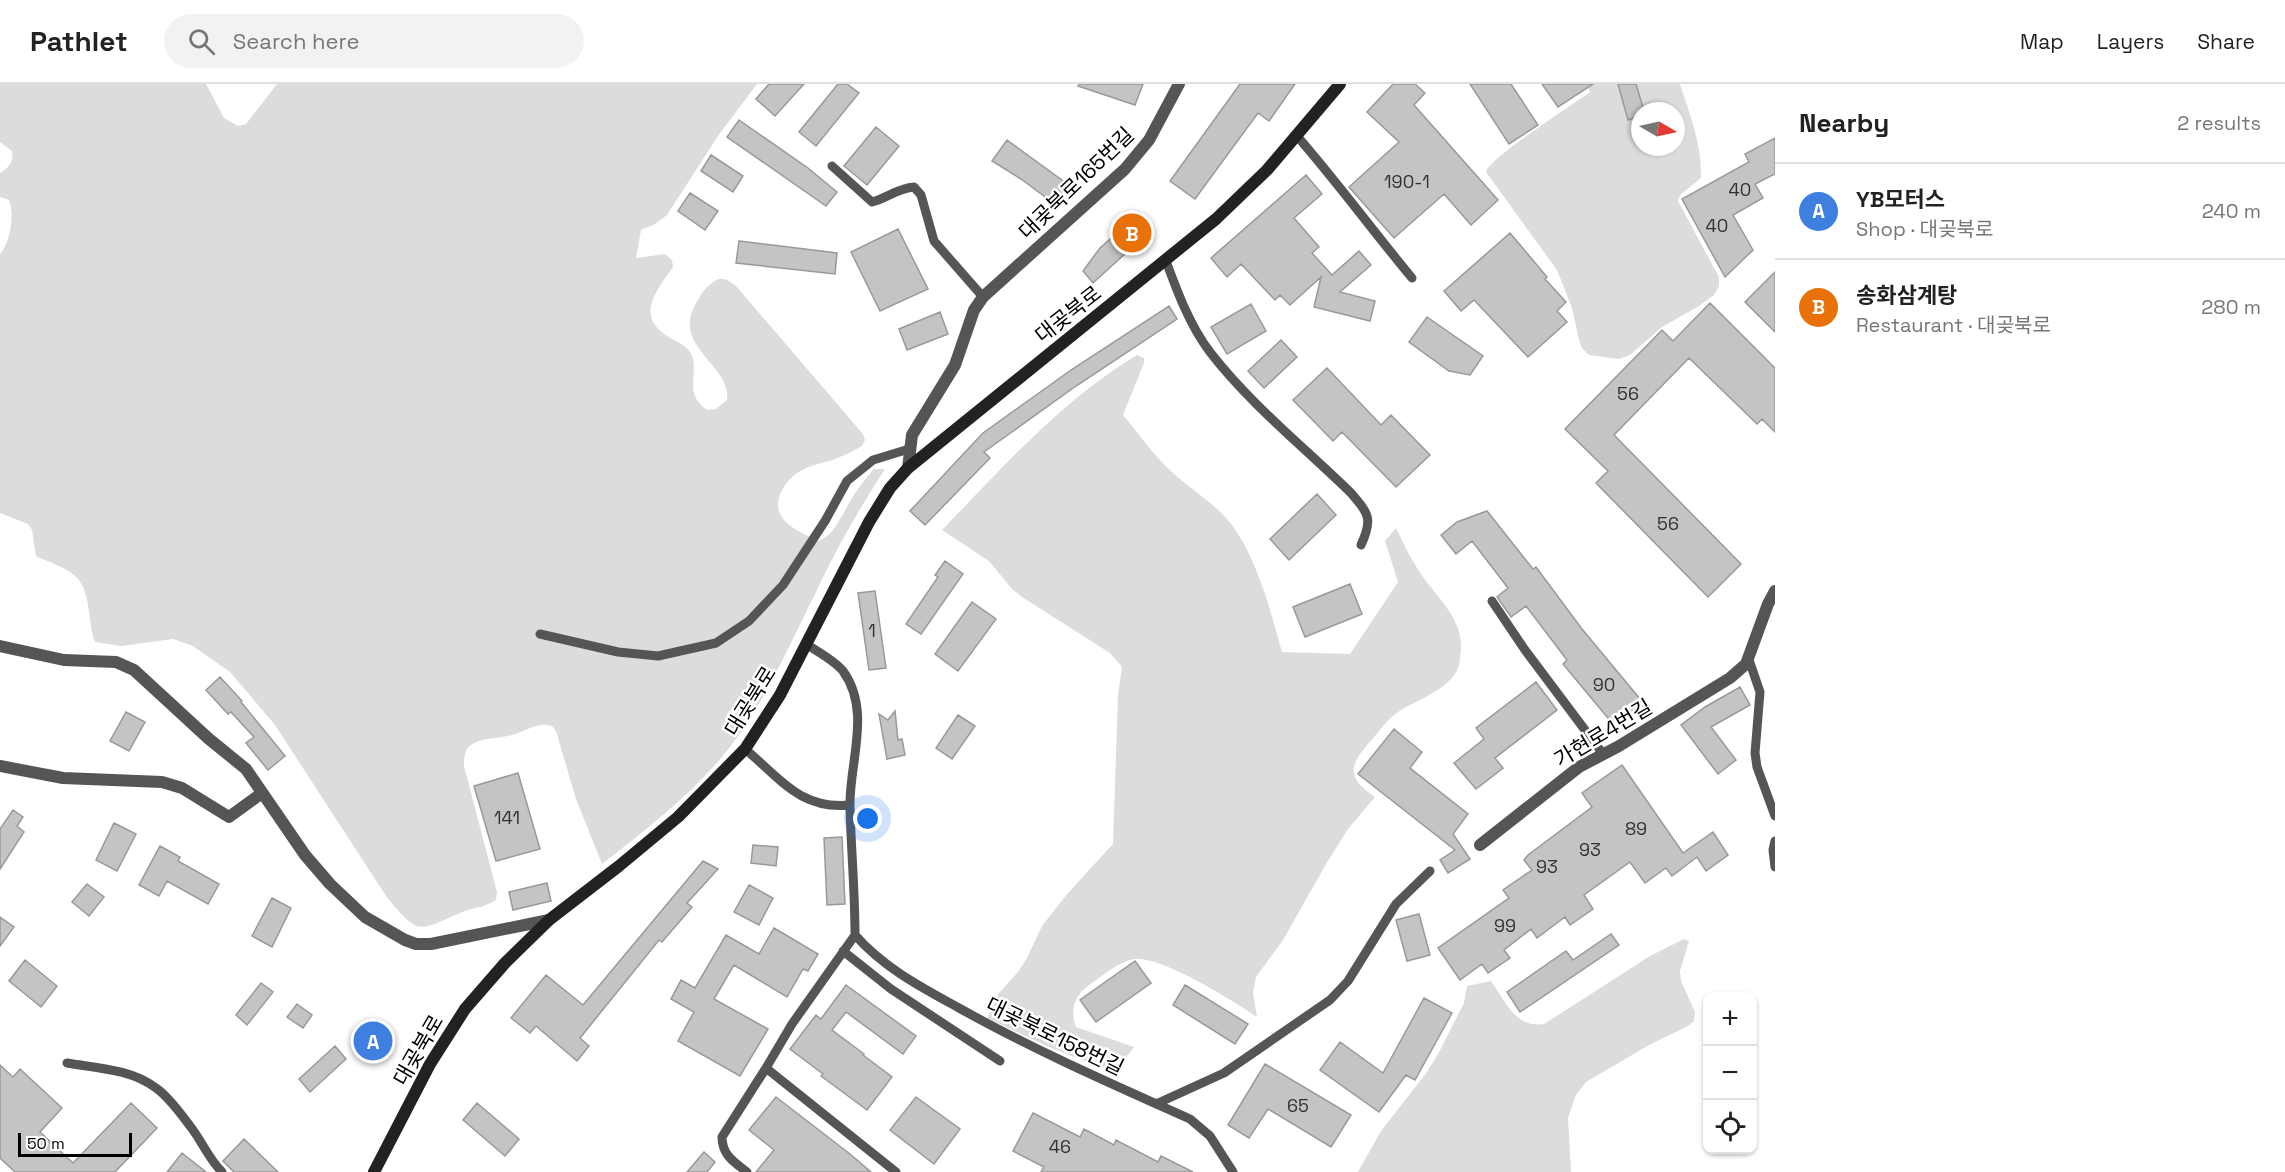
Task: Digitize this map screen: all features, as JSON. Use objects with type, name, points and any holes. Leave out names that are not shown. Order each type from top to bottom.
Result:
[{"type":"street","name":"대곶북로165번길","points":[[908,468],[912,435],[955,365],[970,320],[983,297],[1125,169],[1149,140],[1179,84]]},
{"type":"street","name":"대곶북로","points":[[374,1172],[430,1064],[465,1009],[505,963],[549,920],[678,817],[745,749],[780,695],[868,522],[890,488],[908,468],[1216,219],[1267,170],[1340,84]]},
{"type":"street","name":"가현로4번길","points":[[1480,845],[1579,767],[1730,678],[1746,664],[1768,603],[1775,591]]},
{"type":"street","points":[[0,646],[64,660],[116,662],[134,670],[202,733],[246,769],[304,855],[330,884],[365,917],[391,934],[416,944],[431,944],[549,920]]},
{"type":"street","points":[[0,766],[63,778],[162,782],[182,788],[229,817],[262,793]]},
{"type":"lane","points":[[1297,136],[1331,174],[1374,234],[1412,278]]},
{"type":"lane","points":[[832,166],[872,202],[884,199],[902,188],[914,187],[921,195],[934,241],[983,297]]},
{"type":"lane","points":[[1166,261],[1191,319],[1209,351],[1246,392],[1364,507],[1369,518],[1368,529],[1361,545]]},
{"type":"lane","points":[[540,634],[618,652],[658,656],[716,643],[749,621],[783,585],[825,521],[847,482],[873,460],[909,449]]},
{"type":"lane","points":[[1492,601],[1525,650],[1603,754]]},
{"type":"lane","points":[[747,1172],[727,1156],[722,1147],[722,1137],[792,1024],[855,935],[850,805],[858,731],[853,698],[842,671],[806,644]]},
{"type":"lane","points":[[1748,657],[1760,692],[1755,753],[1757,767],[1775,816]]},
{"type":"lane","points":[[745,749],[772,771],[787,788],[810,800],[838,806],[850,805]]},
{"type":"lane","points":[[1775,841],[1773,850],[1775,867]]},
{"type":"lane","points":[[1156,1104],[1224,1073],[1330,1000],[1348,981],[1396,904],[1431,871]]},
{"type":"lane","name":"대곶북로158번길","points":[[855,935],[870,952],[895,971],[977,1018],[1082,1071],[1200,1126],[1210,1136],[1233,1172]]},
{"type":"lane","points":[[843,951],[891,989],[1000,1060]]},
{"type":"lane","points":[[67,1063],[117,1071],[140,1078],[158,1088],[191,1127],[211,1161],[222,1172]]},
{"type":"lane","points":[[766,1068],[896,1172]]},
{"type":"shaded area","points":[[0,84],[206,84],[224,118],[238,126],[246,124],[277,84],[757,84],[718,136],[667,215],[641,230],[636,258],[665,254],[672,260],[673,267],[654,297],[651,315],[654,324],[662,332],[690,352],[693,359],[693,387],[696,398],[707,410],[716,409],[727,400],[726,388],[721,377],[696,345],[691,333],[690,320],[695,305],[709,285],[718,279],[730,282],[736,286],[863,434],[865,440],[862,446],[833,460],[805,468],[786,484],[778,500],[778,509],[781,516],[794,528],[819,541],[825,538],[834,529],[856,492],[874,469],[885,469],[840,545],[754,713],[729,749],[696,785],[602,864],[576,799],[556,731],[552,726],[537,726],[512,735],[475,742],[467,749],[464,766],[497,892],[496,900],[438,923],[421,927],[406,919],[386,896],[275,725],[230,672],[193,646],[173,639],[121,646],[95,642],[86,597],[80,581],[65,569],[36,556],[32,530],[28,524],[0,513],[0,254],[9,236],[12,213],[9,200],[0,197],[0,173],[10,164],[12,151],[0,142]]},
{"type":"shaded area","points":[[1586,84],[1680,84],[1697,142],[1701,178],[1680,195],[1678,201],[1719,277],[1719,286],[1714,295],[1662,327],[1630,355],[1619,359],[1589,355],[1582,348],[1572,308],[1557,270],[1486,172],[1501,155],[1590,92]]},
{"type":"shaded area","points":[[1137,355],[1144,358],[1144,363],[1123,415],[1167,467],[1212,504],[1232,525],[1256,570],[1282,652],[1350,654],[1398,582],[1385,541],[1396,528],[1419,571],[1454,619],[1461,648],[1455,675],[1434,692],[1394,715],[1356,760],[1354,775],[1364,789],[1375,797],[1348,829],[1283,940],[1256,977],[1253,993],[1257,1017],[1180,972],[1148,960],[1130,960],[1088,986],[1079,994],[1074,1004],[1073,1015],[1076,1027],[1134,1047],[1120,1062],[1100,1067],[1049,1047],[987,1018],[999,993],[1027,958],[1042,926],[1068,893],[1113,844],[1118,695],[1122,667],[1110,653],[1022,597],[1012,589],[989,561],[942,530],[1010,459],[1058,414],[1109,373]]},
{"type":"shaded area","points":[[1684,939],[1689,941],[1680,971],[1681,981],[1695,1012],[1694,1021],[1586,1082],[1576,1095],[1568,1118],[1571,1172],[1358,1172],[1381,1131],[1427,1072],[1438,1054],[1464,1003],[1467,986],[1491,981],[1518,1018],[1534,1024],[1544,1024],[1650,956]]},
{"type":"building","points":[[769,84],[804,84],[775,116],[756,99]]},
{"type":"building","points":[[838,84],[847,84],[859,93],[816,146],[799,132]]},
{"type":"building","points":[[1079,84],[1143,84],[1135,105],[1078,86]]},
{"type":"building","points":[[1240,84],[1295,84],[1269,121],[1258,113],[1195,199],[1170,181]]},
{"type":"building","points":[[1393,84],[1415,84],[1425,93],[1414,105],[1498,200],[1471,225],[1444,194],[1394,238],[1349,187],[1399,142],[1367,112]]},
{"type":"building","points":[[1470,84],[1511,84],[1538,125],[1509,144]]},
{"type":"building","points":[[1542,84],[1593,84],[1558,107]]},
{"type":"building","points":[[1618,84],[1636,84],[1641,102],[1631,102],[1631,119],[1628,120]]},
{"type":"building","points":[[739,120],[808,168],[837,192],[826,206],[727,137]]},
{"type":"building","points":[[876,127],[899,146],[867,185],[844,166]]},
{"type":"building","points":[[1775,138],[1775,174],[1755,184],[1763,198],[1733,215],[1753,250],[1725,277],[1682,199],[1749,162],[1745,154]]},
{"type":"building","points":[[1007,140],[1070,186],[1056,205],[992,161]]},
{"type":"building","points":[[711,155],[743,176],[733,192],[701,171]]},
{"type":"building","points":[[1306,175],[1322,194],[1294,218],[1319,247],[1312,253],[1332,275],[1359,251],[1371,265],[1340,292],[1375,301],[1370,321],[1314,307],[1321,277],[1290,305],[1280,295],[1275,300],[1241,264],[1227,277],[1211,258]]},
{"type":"building","points":[[690,193],[718,211],[705,230],[678,211]]},
{"type":"building","points":[[1137,215],[1151,230],[1093,283],[1083,271],[1100,248]]},
{"type":"building","points":[[898,229],[928,289],[880,311],[851,252]]},
{"type":"building","points":[[1510,233],[1547,277],[1545,279],[1566,302],[1557,311],[1567,322],[1528,357],[1474,300],[1461,311],[1444,291]]},
{"type":"building","points":[[739,241],[837,253],[835,274],[736,263]]},
{"type":"building","points":[[1775,272],[1775,332],[1745,302]]},
{"type":"building","points":[[1710,303],[1775,368],[1775,432],[1762,419],[1757,424],[1689,358],[1614,435],[1741,564],[1708,597],[1596,483],[1608,471],[1565,429],[1662,330],[1673,341]]},
{"type":"building","points":[[1251,304],[1266,331],[1227,354],[1211,327]]},
{"type":"building","points":[[1169,306],[1177,319],[1076,386],[984,452],[990,458],[925,525],[910,511],[983,433],[1071,370]]},
{"type":"building","points":[[940,312],[948,334],[907,350],[899,329]]},
{"type":"building","points":[[1427,317],[1483,356],[1470,375],[1449,371],[1409,342]]},
{"type":"building","points":[[1281,340],[1297,357],[1264,388],[1248,371]]},
{"type":"building","points":[[1327,368],[1381,425],[1391,415],[1430,455],[1396,487],[1342,432],[1333,441],[1293,400]]},
{"type":"building","points":[[1317,494],[1336,515],[1289,560],[1270,539]]},
{"type":"building","points":[[1487,511],[1533,569],[1536,567],[1582,629],[1645,705],[1617,729],[1563,664],[1567,660],[1526,606],[1511,617],[1497,597],[1508,588],[1472,541],[1456,554],[1441,535],[1457,522]]},
{"type":"building","points":[[945,561],[963,574],[921,634],[906,624],[938,577],[935,575]]},
{"type":"building","points":[[1350,584],[1362,614],[1305,637],[1293,607]]},
{"type":"building","points":[[875,591],[886,668],[869,670],[858,593]]},
{"type":"building","points":[[972,602],[996,619],[958,671],[935,654]]},
{"type":"building","points":[[220,677],[285,756],[268,770],[246,743],[254,737],[206,690]]},
{"type":"building","points":[[1536,682],[1557,710],[1495,758],[1503,768],[1476,789],[1454,763],[1484,739],[1476,728]]},
{"type":"building","points":[[1740,687],[1750,705],[1711,727],[1736,760],[1718,774],[1681,725],[1705,707]]},
{"type":"building","points":[[895,711],[898,740],[902,739],[905,755],[887,759],[879,714],[888,720]]},
{"type":"building","points":[[126,712],[145,722],[129,751],[110,741]]},
{"type":"building","points":[[958,715],[975,726],[952,759],[936,748]]},
{"type":"building","points":[[1394,729],[1422,752],[1410,768],[1468,814],[1453,834],[1470,859],[1448,873],[1440,860],[1455,850],[1358,774]]},
{"type":"building","points":[[1622,765],[1683,853],[1713,832],[1728,855],[1706,871],[1697,857],[1672,876],[1666,868],[1645,883],[1630,862],[1584,895],[1593,909],[1570,925],[1565,917],[1537,938],[1531,929],[1504,950],[1510,958],[1488,973],[1482,964],[1460,980],[1438,948],[1509,898],[1503,890],[1532,870],[1524,860],[1528,855],[1592,807],[1582,793]]},
{"type":"building","points":[[518,773],[540,849],[496,861],[474,786]]},
{"type":"building","points":[[13,810],[23,817],[17,826],[24,832],[0,869],[0,829]]},
{"type":"building","points":[[114,823],[136,834],[117,871],[96,860]]},
{"type":"building","points":[[842,837],[845,904],[827,905],[824,838]]},
{"type":"building","points":[[753,845],[778,847],[776,866],[751,863]]},
{"type":"building","points":[[160,846],[180,857],[178,861],[219,884],[208,904],[167,881],[159,896],[139,885]]},
{"type":"building","points":[[703,861],[718,869],[687,903],[692,907],[662,942],[659,940],[580,1038],[589,1046],[577,1061],[536,1026],[530,1033],[511,1018],[546,975],[583,1005]]},
{"type":"building","points":[[547,883],[551,901],[513,910],[509,892]]},
{"type":"building","points":[[87,884],[104,897],[89,916],[72,902]]},
{"type":"building","points":[[749,885],[773,898],[759,925],[734,912]]},
{"type":"building","points":[[272,898],[291,908],[272,947],[252,936]]},
{"type":"building","points":[[1419,914],[1430,955],[1407,961],[1396,920]]},
{"type":"building","points":[[0,917],[14,927],[0,946]]},
{"type":"building","points":[[774,928],[818,954],[808,971],[803,969],[787,997],[734,965],[714,999],[768,1029],[740,1076],[678,1041],[694,1012],[671,999],[681,980],[695,988],[726,935],[759,954]]},
{"type":"building","points":[[1611,934],[1619,945],[1520,1012],[1507,992],[1566,951],[1573,960]]},
{"type":"building","points":[[25,960],[57,986],[41,1007],[9,981]]},
{"type":"building","points":[[1135,961],[1151,983],[1096,1022],[1080,1000]]},
{"type":"building","points":[[261,983],[273,992],[247,1025],[236,1015]]},
{"type":"building","points":[[846,985],[916,1036],[903,1054],[846,1012],[832,1030],[892,1077],[867,1110],[821,1076],[823,1074],[790,1049],[816,1015],[821,1019]]},
{"type":"building","points":[[1185,985],[1248,1024],[1235,1044],[1173,1005]]},
{"type":"building","points":[[1424,998],[1452,1013],[1415,1080],[1406,1075],[1379,1112],[1320,1070],[1340,1042],[1383,1073]]},
{"type":"building","points":[[297,1004],[312,1015],[303,1028],[287,1017]]},
{"type":"building","points":[[375,1027],[387,1040],[372,1054],[360,1041]]},
{"type":"building","points":[[335,1046],[346,1059],[310,1092],[299,1079]]},
{"type":"building","points":[[1265,1064],[1351,1115],[1331,1147],[1268,1109],[1249,1138],[1228,1125]]},
{"type":"building","points":[[0,1065],[13,1077],[20,1069],[62,1108],[40,1132],[73,1163],[131,1103],[157,1128],[115,1172],[15,1172],[0,1158]]},
{"type":"building","points":[[776,1097],[871,1172],[756,1172],[774,1150],[749,1130]]},
{"type":"building","points":[[916,1097],[960,1129],[934,1164],[890,1130]]},
{"type":"building","points":[[477,1103],[519,1139],[505,1156],[463,1120]]},
{"type":"building","points":[[1033,1113],[1080,1137],[1084,1129],[1114,1145],[1116,1140],[1158,1162],[1161,1156],[1193,1172],[1041,1172],[1044,1167],[1013,1151]]},
{"type":"building","points":[[244,1139],[278,1172],[234,1172],[223,1161]]},
{"type":"building","points":[[704,1152],[715,1162],[707,1172],[687,1172]]},
{"type":"building","points":[[182,1153],[206,1172],[167,1172]]},
{"type":"place","name":"송화삼계탕","points":[[1132,233]]},
{"type":"place","name":"YB모터스","points":[[373,1041]]}]
